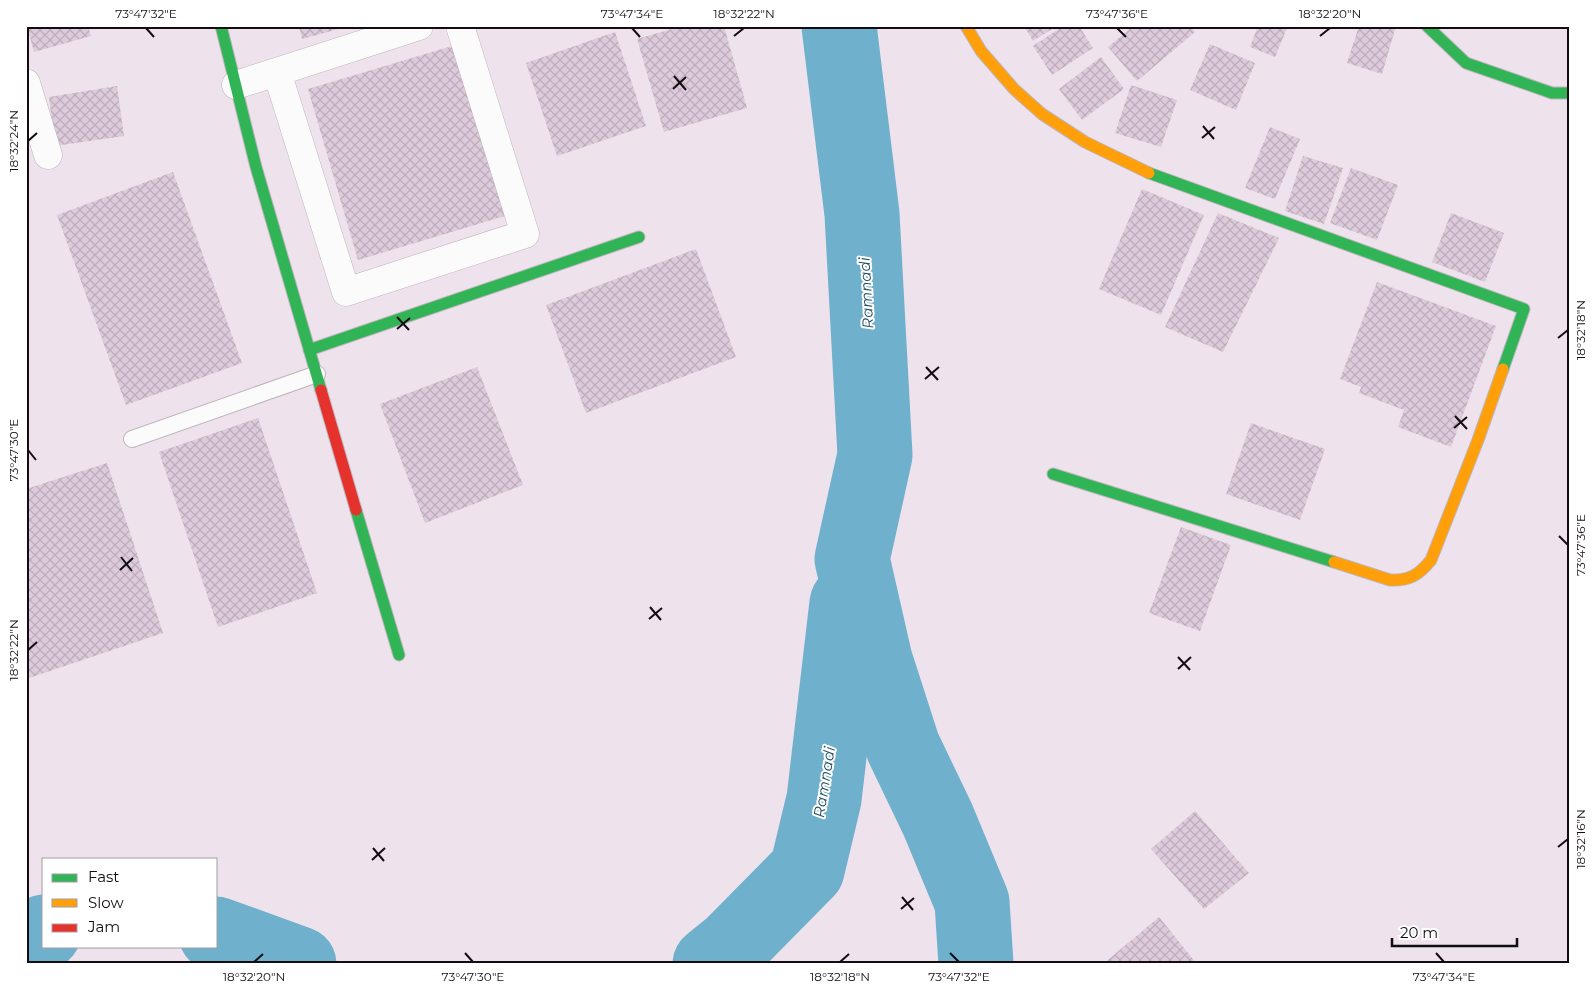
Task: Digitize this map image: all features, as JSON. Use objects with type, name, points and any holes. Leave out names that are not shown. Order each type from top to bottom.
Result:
[{"type":"street","points":[[221,26],[256,167],[399,655]]},
{"type":"street","points":[[236,85],[418,26]]},
{"type":"street","points":[[277,72],[346,292],[525,234],[460,26]]},
{"type":"street","points":[[966,26],[972,38],[995,67],[1027,102],[1066,131],[1106,154],[1147,172],[1524,308],[1478,440],[1431,560],[1424,570],[1413,578],[1401,581],[1390,580],[1053,474]]},
{"type":"street","points":[[1427,26],[1466,63],[1552,94],[1569,93]]},
{"type":"street","points":[[26,83],[48,155]]},
{"type":"street","points":[[309,350],[639,237]]},
{"type":"lane","points":[[132,439],[317,374]]},
{"type":"building","points":[[27,26],[88,26],[91,36],[34,52]]},
{"type":"building","points":[[299,26],[346,26],[346,27],[302,39]]},
{"type":"building","points":[[682,26],[724,26],[747,108],[664,132],[637,39]]},
{"type":"building","points":[[1024,26],[1057,26],[1033,41]]},
{"type":"building","points":[[1063,26],[1079,26],[1093,48],[1052,75],[1033,46]]},
{"type":"building","points":[[1133,26],[1190,26],[1195,32],[1137,81],[1108,47]]},
{"type":"building","points":[[1258,26],[1288,26],[1275,57],[1250,47]]},
{"type":"building","points":[[1359,26],[1396,26],[1382,74],[1347,63]]},
{"type":"building","points":[[615,32],[646,126],[557,156],[526,63]]},
{"type":"building","points":[[462,43],[512,214],[358,260],[308,89]]},
{"type":"building","points":[[1210,44],[1255,63],[1236,110],[1190,90]]},
{"type":"building","points":[[1101,57],[1124,89],[1082,120],[1059,89]]},
{"type":"building","points":[[1131,85],[1177,100],[1161,147],[1115,133]]},
{"type":"building","points":[[117,86],[124,136],[55,146],[49,97]]},
{"type":"building","points":[[1270,127],[1300,139],[1275,199],[1245,188]]},
{"type":"building","points":[[1303,156],[1343,168],[1324,224],[1285,211]]},
{"type":"building","points":[[1351,168],[1398,185],[1377,240],[1330,223]]},
{"type":"building","points":[[173,172],[242,363],[126,405],[57,215]]},
{"type":"building","points":[[1142,189],[1204,215],[1161,315],[1099,289]]},
{"type":"building","points":[[1218,213],[1279,238],[1223,352],[1165,327]]},
{"type":"building","points":[[1451,213],[1504,233],[1485,282],[1432,262]]},
{"type":"building","points":[[696,249],[736,357],[586,413],[546,305]]},
{"type":"building","points":[[1377,282],[1496,326],[1451,447],[1398,427],[1404,410],[1359,393],[1361,387],[1340,379]]},
{"type":"building","points":[[477,367],[523,485],[425,523],[380,404]]},
{"type":"building","points":[[258,418],[317,593],[218,627],[159,452]]},
{"type":"building","points":[[1251,423],[1325,449],[1300,520],[1226,494]]},
{"type":"building","points":[[107,463],[163,633],[26,679],[26,489]]},
{"type":"building","points":[[1181,527],[1231,545],[1200,631],[1149,613]]},
{"type":"building","points":[[1195,811],[1249,873],[1204,909],[1151,849]]},
{"type":"building","points":[[1159,917],[1197,964],[1103,964]]},
{"type":"waterway","name":"Ramnadi","points":[[839,26],[862,214],[875,455],[852,559],[875,660],[903,747],[938,820],[972,902],[976,964]]},
{"type":"waterway","name":"Ramnadi","points":[[710,964],[731,947],[807,870],[824,799],[847,603]]},
{"type":"waterway","name":"Ramnadi","points":[[26,942],[42,933]]},
{"type":"waterway","name":"Ramnadi","points":[[218,935],[299,964]]},
{"type":"traffic: fast","points":[[221,26],[256,167],[321,390]]},
{"type":"traffic: fast","points":[[1427,26],[1466,63],[1552,93],[1569,93]]},
{"type":"traffic: fast","points":[[1149,173],[1524,309],[1503,369]]},
{"type":"traffic: fast","points":[[309,350],[639,237]]},
{"type":"traffic: fast","points":[[1053,474],[1334,562]]},
{"type":"traffic: fast","points":[[356,510],[399,655]]},
{"type":"traffic: slow","points":[[966,26],[981,51],[1014,89],[1042,114],[1085,142],[1149,173]]},
{"type":"traffic: slow","points":[[1334,562],[1390,580],[1413,576],[1427,565],[1431,560],[1478,440],[1503,369]]},
{"type":"traffic: jam","points":[[321,390],[356,510]]}]
